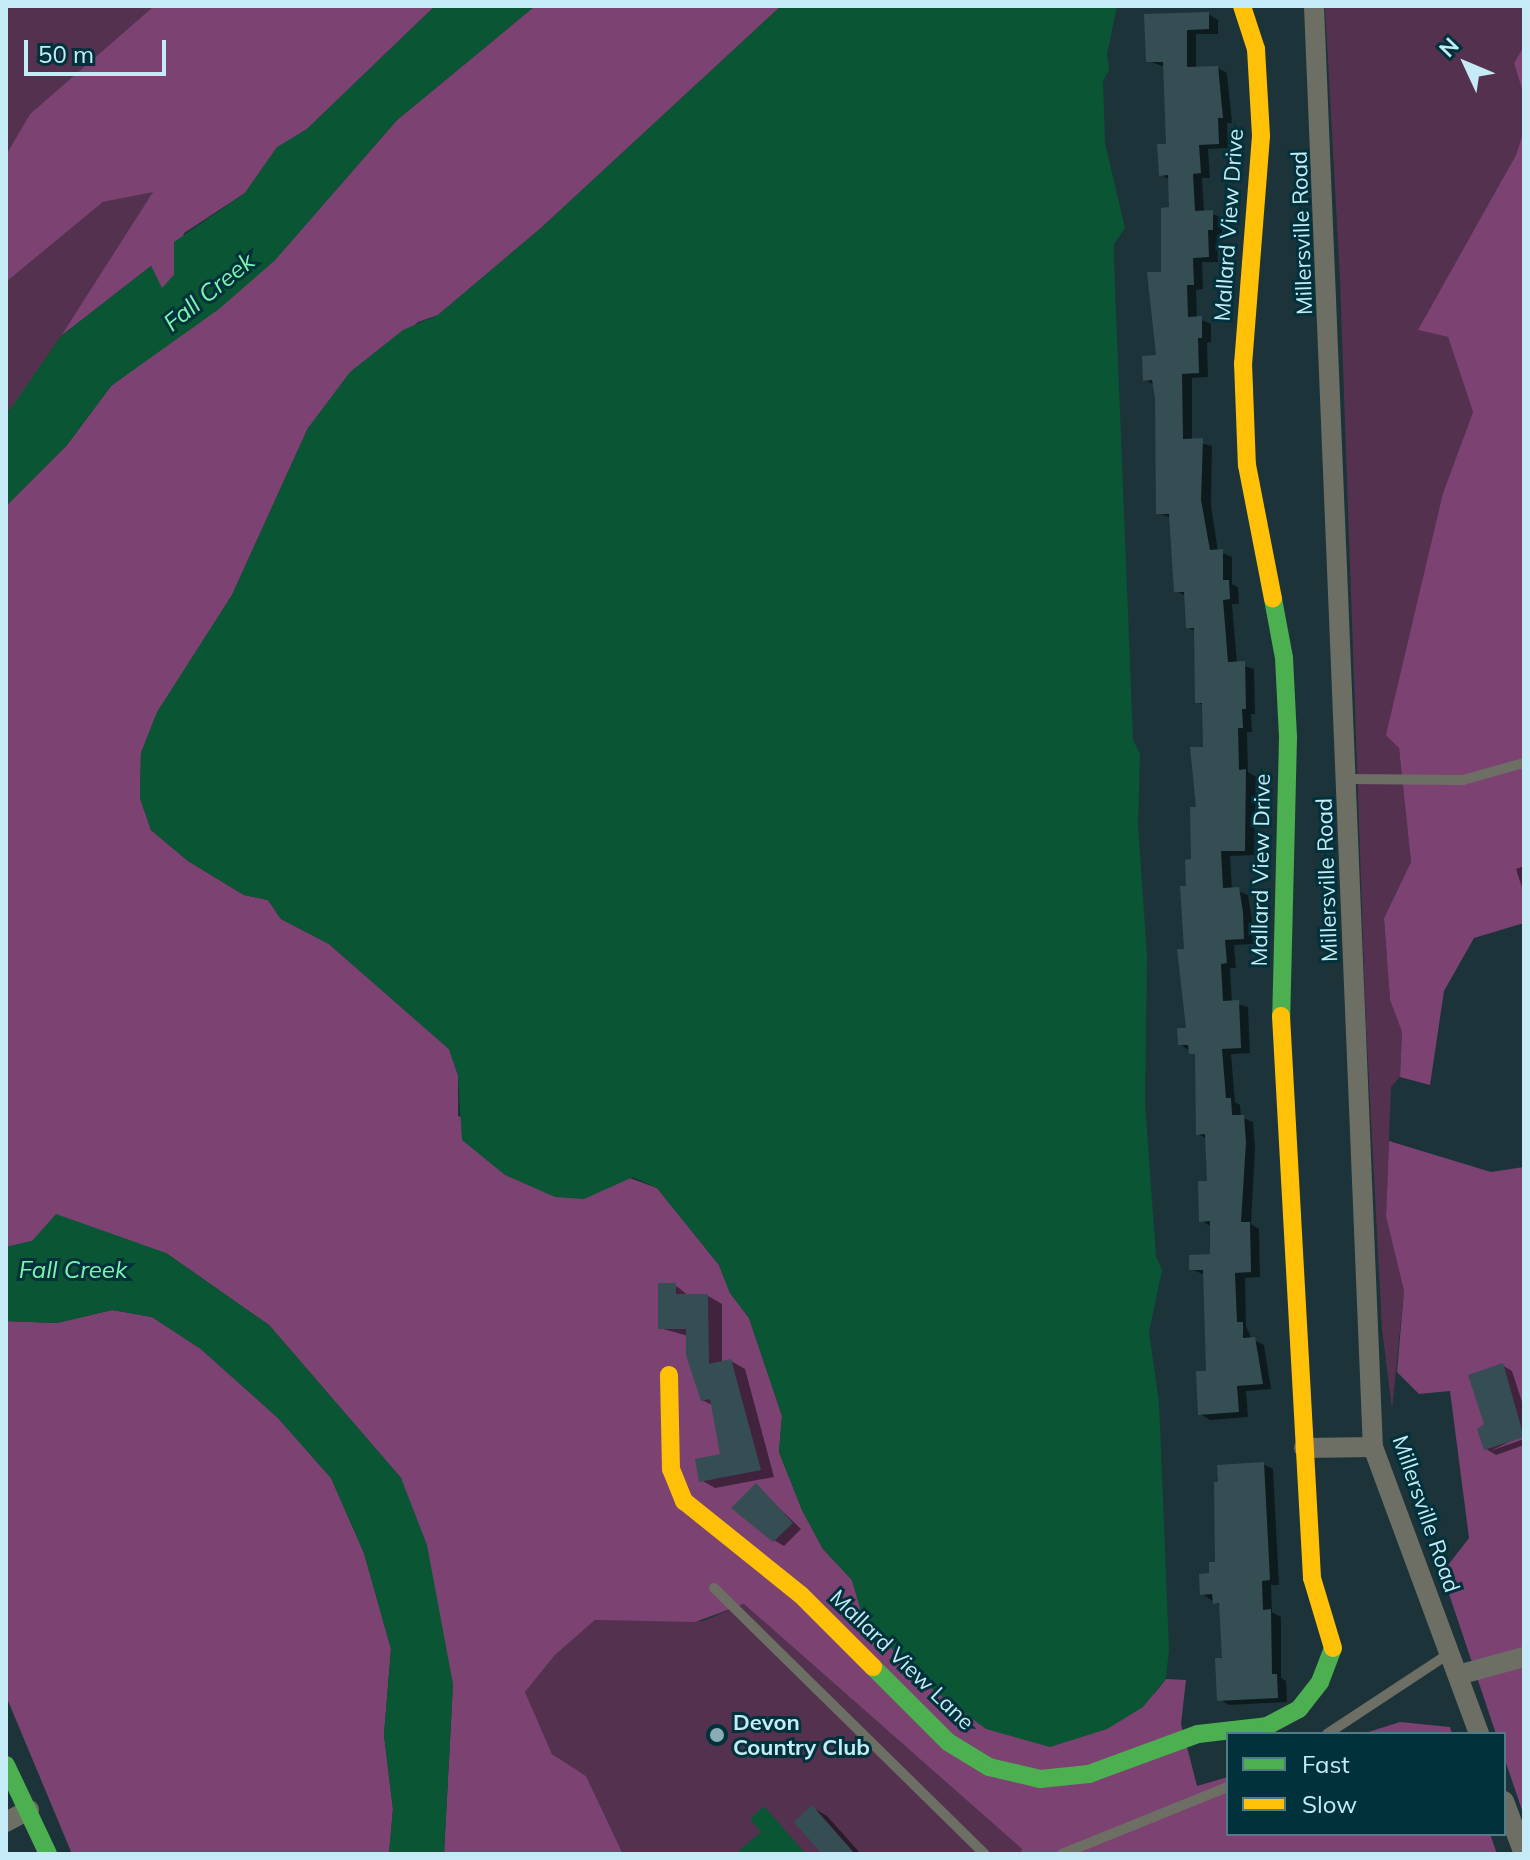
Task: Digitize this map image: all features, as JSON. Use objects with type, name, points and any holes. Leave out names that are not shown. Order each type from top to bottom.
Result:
[{"type":"street","name":"Mallard View Drive","points":[[1242,6],[1256,49],[1261,136],[1243,363],[1247,465],[1284,658],[1288,738],[1281,1031],[1312,1578],[1335,1644],[1320,1682],[1285,1719]]},
{"type":"street","name":"Millersville Road","points":[[1314,6],[1373,1447],[1478,1732]]},
{"type":"street","name":"Mallard View Lane","points":[[669,1375],[671,1469],[684,1501],[801,1595],[943,1737],[976,1761],[1023,1777],[1064,1779],[1117,1766],[1198,1734],[1255,1729],[1285,1719]]},
{"type":"street","points":[[1304,1448],[1373,1447]]},
{"type":"street","points":[[1458,1675],[1524,1657]]},
{"type":"street","points":[[6,1765],[48,1854]]},
{"type":"street","points":[[1506,1806],[1524,1854]]},
{"type":"street","points":[[6,1822],[29,1810]]},
{"type":"lane","points":[[1347,779],[1463,780],[1524,763]]},
{"type":"lane","points":[[714,1588],[985,1854]]},
{"type":"lane","points":[[1330,1732],[1450,1653]]},
{"type":"lane","points":[[1062,1854],[1226,1788]]},
{"type":"shaded area","points":[[6,6],[154,6],[30,114],[6,155]]},
{"type":"shaded area","points":[[154,6],[435,6],[307,129],[277,148],[245,193],[184,233],[174,275],[162,289],[151,266],[61,336],[153,192],[103,202],[6,282],[6,155],[30,114]]},
{"type":"shaded area","points":[[535,6],[781,6],[541,228],[438,315],[418,322],[308,428],[232,595],[157,713],[141,753],[140,798],[151,830],[188,861],[244,895],[268,900],[281,919],[329,944],[449,1049],[458,1075],[458,1116],[657,1188],[719,1265],[730,1293],[749,1318],[782,1416],[779,1452],[802,1510],[823,1549],[852,1580],[862,1614],[1154,1694],[1166,1679],[1186,1680],[1181,1724],[1197,1786],[1226,1778],[1226,1836],[1491,1836],[1497,1854],[1020,1854],[1022,1849],[744,1604],[695,1622],[595,1620],[555,1655],[525,1692],[552,1754],[586,1776],[623,1854],[444,1854],[453,1684],[401,1478],[269,1325],[166,1253],[32,1241],[6,1247],[6,506],[67,445],[111,386],[274,261],[397,120]]},
{"type":"shaded area","points":[[1325,6],[1524,6],[1524,46],[1514,63],[1524,96],[1524,130],[1516,155],[1419,330],[1448,337],[1473,412],[1443,493],[1399,748],[1411,862],[1384,918],[1390,1000],[1402,1032],[1400,1077],[1391,1087],[1386,1215],[1404,1291],[1392,1409],[1382,1329],[1366,1024],[1340,279]]},
{"type":"shaded area","points":[[1524,46],[1524,96],[1514,63]]},
{"type":"shaded area","points":[[1524,130],[1524,923],[1474,938],[1444,991],[1430,1085],[1400,1077],[1402,1032],[1390,1000],[1384,918],[1411,862],[1399,748],[1386,735],[1443,493],[1473,412],[1448,337],[1418,330],[1516,155]]},
{"type":"shaded area","points":[[154,191],[17,405],[6,412],[6,282],[103,202]]},
{"type":"shaded area","points":[[1389,1141],[1491,1172],[1524,1167],[1524,1816],[1506,1763],[1506,1732],[1495,1732],[1442,1573],[1469,1538],[1450,1391],[1419,1394],[1397,1372],[1404,1291],[1386,1216]]},
{"type":"shaded area","points":[[112,1310],[152,1317],[201,1349],[278,1418],[331,1478],[364,1553],[391,1649],[384,1735],[393,1809],[389,1854],[72,1854],[6,1696],[6,1321],[57,1323]]},
{"type":"shaded area","name":"Devon Country Club","points":[[744,1604],[1022,1849],[1020,1854],[623,1854],[586,1776],[552,1754],[525,1692],[555,1655],[595,1620],[703,1621]]},
{"type":"shaded area","points":[[1400,1722],[1450,1727],[1451,1732],[1368,1732]]},
{"type":"water","name":"Fall Creek","points":[[435,6],[535,6],[397,120],[274,261],[219,309],[111,386],[67,445],[6,506],[6,415],[61,336],[151,266],[162,288],[174,275],[174,242],[245,193],[277,147],[307,129]]},
{"type":"water","points":[[781,6],[1117,6],[1107,54],[1109,70],[1103,81],[1105,143],[1125,228],[1114,244],[1114,261],[1133,740],[1140,754],[1138,825],[1147,956],[1145,1103],[1156,1256],[1162,1270],[1149,1332],[1159,1402],[1169,1649],[1166,1679],[1143,1707],[1107,1729],[1050,1747],[986,1729],[917,1678],[862,1614],[852,1580],[823,1549],[802,1510],[779,1452],[782,1416],[749,1318],[730,1293],[719,1265],[657,1188],[633,1177],[584,1199],[555,1197],[505,1175],[462,1140],[458,1075],[449,1049],[329,944],[281,919],[268,900],[244,895],[188,861],[151,830],[140,798],[141,753],[157,712],[232,595],[308,428],[350,372],[403,330],[438,315],[541,228]]},
{"type":"water","name":"Fall Creek","points":[[56,1214],[166,1253],[269,1325],[401,1478],[427,1545],[453,1684],[444,1854],[389,1854],[393,1809],[384,1735],[391,1649],[364,1553],[331,1478],[278,1418],[201,1349],[152,1317],[112,1310],[57,1323],[6,1321],[6,1247],[32,1241]]},
{"type":"water","points":[[764,1806],[804,1854],[735,1854],[761,1832],[750,1819]]},
{"type":"building","points":[[1209,12],[1209,29],[1187,30],[1187,67],[1218,66],[1223,118],[1218,118],[1219,144],[1199,145],[1201,173],[1193,174],[1195,211],[1213,210],[1213,230],[1208,230],[1209,257],[1193,258],[1194,285],[1187,285],[1188,317],[1202,316],[1202,338],[1198,338],[1199,373],[1182,374],[1183,439],[1203,438],[1201,500],[1210,550],[1223,549],[1223,580],[1229,580],[1230,599],[1223,600],[1228,662],[1245,661],[1246,709],[1242,709],[1243,728],[1238,728],[1239,770],[1246,769],[1245,851],[1221,851],[1223,888],[1239,887],[1243,912],[1244,939],[1225,940],[1227,963],[1221,964],[1223,1001],[1239,1000],[1241,1048],[1222,1049],[1226,1098],[1231,1098],[1232,1115],[1244,1115],[1246,1142],[1241,1222],[1250,1222],[1251,1272],[1235,1273],[1237,1322],[1243,1322],[1243,1338],[1255,1337],[1263,1384],[1237,1386],[1239,1412],[1198,1415],[1196,1371],[1206,1371],[1203,1270],[1189,1270],[1189,1255],[1210,1254],[1210,1221],[1199,1222],[1198,1181],[1207,1181],[1205,1134],[1196,1135],[1195,1054],[1189,1054],[1188,1045],[1178,1045],[1177,1028],[1186,1028],[1177,949],[1184,949],[1180,886],[1186,886],[1185,860],[1191,859],[1190,807],[1196,807],[1190,747],[1203,747],[1202,703],[1195,703],[1194,628],[1186,628],[1184,592],[1174,592],[1169,514],[1156,514],[1155,398],[1152,380],[1143,381],[1142,356],[1156,355],[1147,272],[1161,272],[1161,208],[1169,207],[1168,175],[1159,176],[1157,144],[1166,144],[1163,62],[1146,62],[1144,14]]},
{"type":"building","points":[[658,1283],[676,1283],[676,1294],[708,1294],[709,1364],[731,1359],[761,1470],[699,1482],[695,1459],[720,1454],[710,1399],[701,1401],[686,1355],[686,1329],[658,1329]]},
{"type":"building","points":[[1503,1363],[1524,1437],[1484,1450],[1477,1429],[1484,1424],[1468,1375]]},
{"type":"building","points":[[1264,1462],[1270,1580],[1262,1581],[1263,1610],[1271,1609],[1272,1674],[1277,1674],[1278,1698],[1217,1701],[1215,1658],[1222,1658],[1219,1603],[1213,1604],[1212,1594],[1200,1595],[1199,1574],[1209,1573],[1209,1562],[1215,1562],[1214,1482],[1218,1482],[1217,1465]]},
{"type":"building","points":[[756,1483],[793,1523],[773,1542],[731,1508]]},
{"type":"building","name":"Devon Country Club","points":[[812,1805],[855,1854],[822,1854],[794,1822]]},
{"type":"traffic: fast","points":[[1273,599],[1284,658],[1288,738],[1281,1016]]},
{"type":"traffic: fast","points":[[873,1667],[948,1742],[989,1767],[1040,1779],[1089,1774],[1198,1734],[1267,1726],[1299,1709],[1320,1682],[1333,1648]]},
{"type":"traffic: fast","points":[[6,1765],[48,1854]]},
{"type":"traffic: slow","points":[[1242,6],[1256,49],[1261,136],[1243,363],[1247,465],[1273,599]]},
{"type":"traffic: slow","points":[[1281,1016],[1312,1578],[1333,1648]]},
{"type":"traffic: slow","points":[[669,1375],[671,1469],[684,1501],[801,1595],[873,1667]]},
{"type":"place","name":"Devon Country Club","points":[[717,1735]]}]
